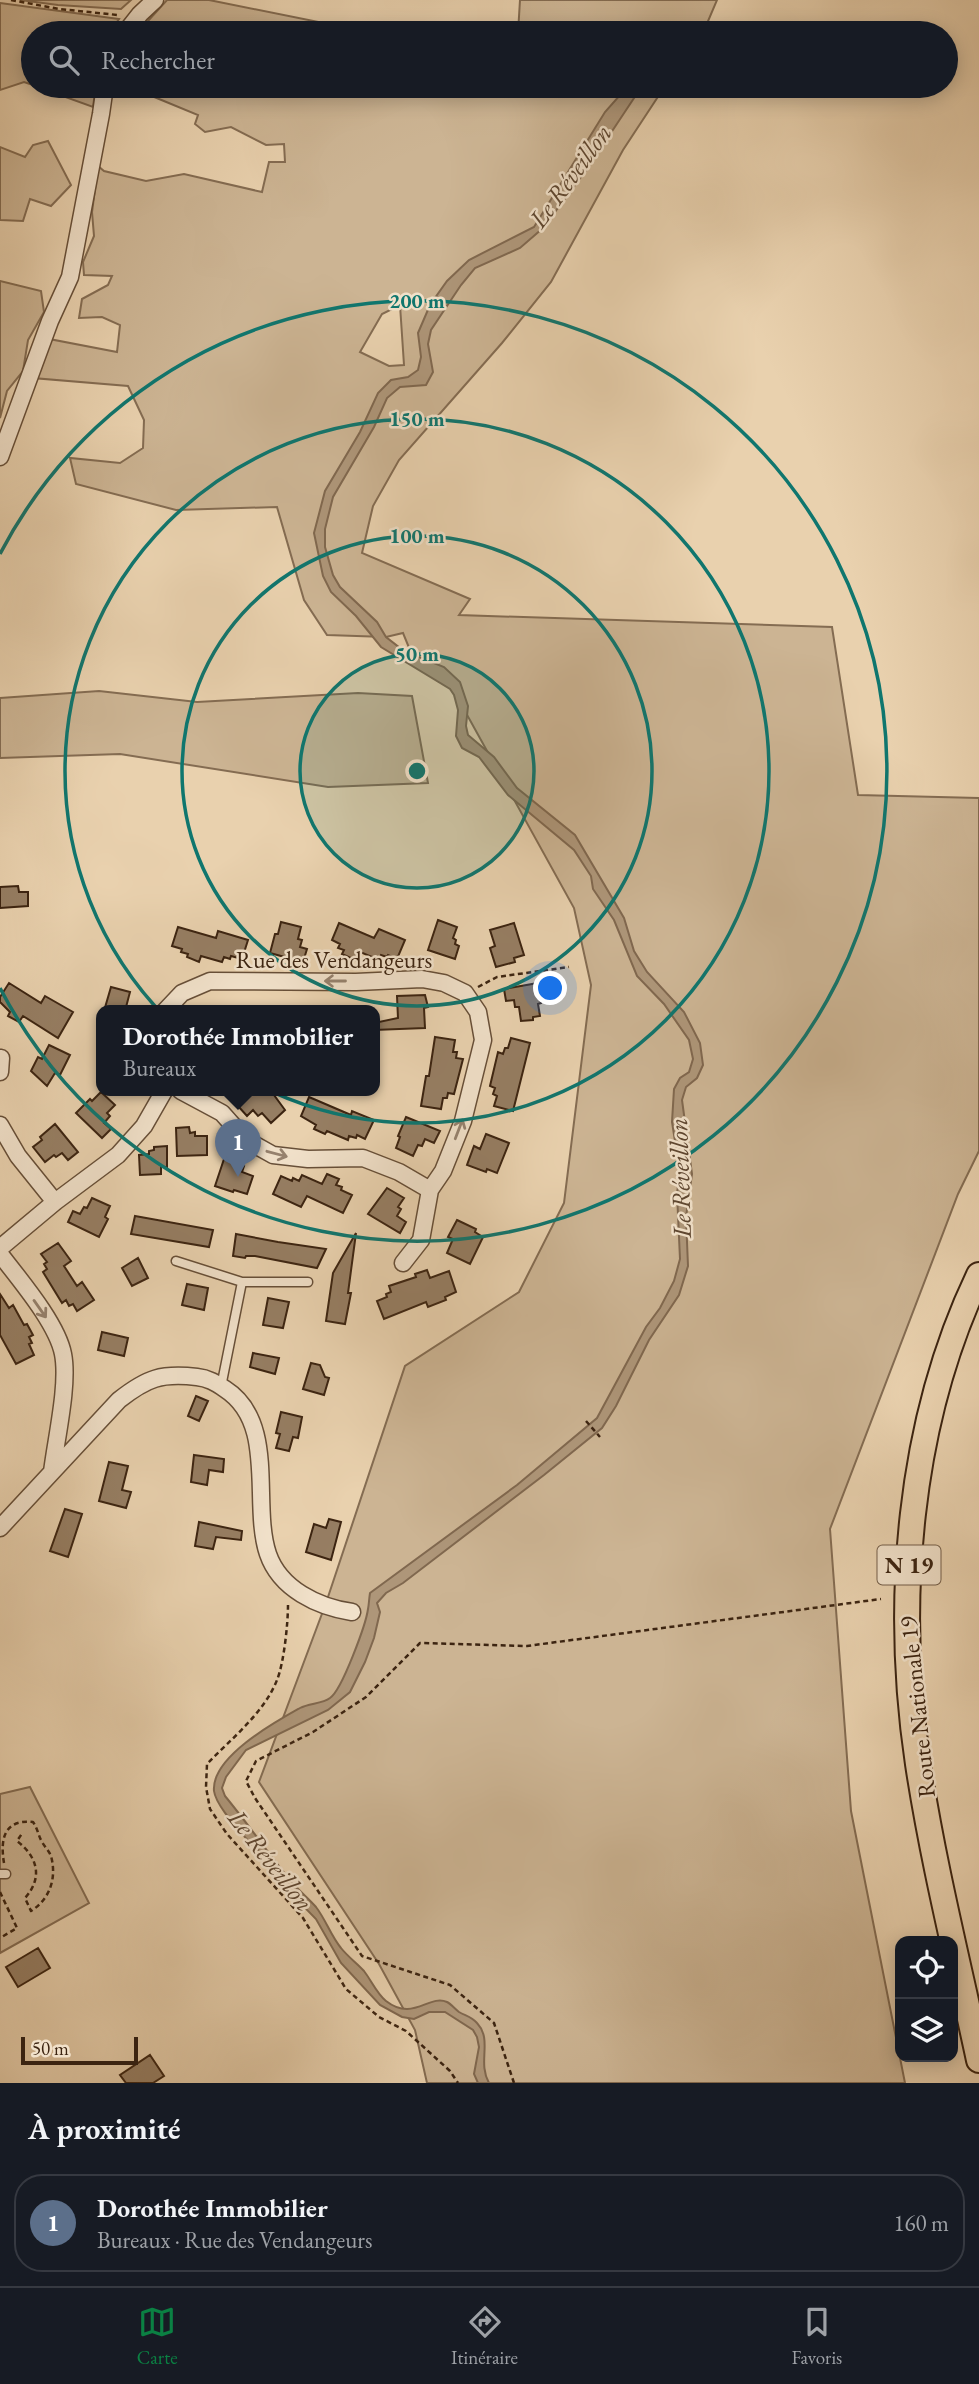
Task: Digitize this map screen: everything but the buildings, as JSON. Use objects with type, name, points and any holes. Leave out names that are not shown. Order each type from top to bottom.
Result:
[{"type":"main road","name":"Route Nationale 19","points":[[979,1275],[948,1349],[934,1399],[913,1520],[907,1597],[908,1658],[918,1764],[979,2060]]},
{"type":"street","points":[[135,21],[155,0]]},
{"type":"street","points":[[0,457],[70,277],[104,98]]},
{"type":"street","name":"Rue des Vendangeurs","points":[[171,1005],[182,993],[210,981],[356,982],[422,979],[444,983],[465,993]]},
{"type":"street","points":[[404,1263],[421,1240],[430,1190],[443,1171],[463,1121],[483,1040],[478,1012],[465,993]]},
{"type":"street","points":[[0,1072],[1,1058]]},
{"type":"street","points":[[0,1248],[55,1202],[118,1156],[144,1126],[161,1096]]},
{"type":"street","points":[[190,1096],[222,1113],[246,1140],[273,1155],[308,1159],[363,1157],[399,1172],[430,1190]]},
{"type":"street","points":[[0,1125],[18,1156],[55,1202]]},
{"type":"street","points":[[0,1254],[53,1327],[63,1353],[64,1387],[52,1472]]},
{"type":"street","points":[[0,1528],[118,1400],[140,1383],[172,1374],[206,1378],[234,1395],[250,1417],[259,1449],[268,1555],[288,1582],[304,1597],[329,1608],[352,1612]]},
{"type":"lane","points":[[176,1261],[242,1282],[308,1282]]},
{"type":"lane","points":[[221,1387],[242,1282]]},
{"type":"path","points":[[11,0],[59,9],[118,15],[122,21]]},
{"type":"path","points":[[465,993],[497,977],[569,967]]},
{"type":"path","points":[[586,1421],[600,1437]]},
{"type":"path","points":[[288,1582],[288,1619],[277,1680],[258,1711],[207,1764],[206,1787],[211,1809],[227,1834],[303,1918],[346,1989],[379,2017],[406,2031],[450,2071],[458,2083]]},
{"type":"path","points":[[514,2083],[494,2023],[450,1985],[362,1956],[250,1790],[246,1781],[256,1761],[313,1732],[366,1697],[420,1643],[527,1646],[881,1599]]},
{"type":"path","points":[[3,1874],[6,1832],[11,1824],[33,1822],[51,1854],[52,1885],[46,1899],[31,1911],[25,1898],[37,1880],[36,1864],[31,1854],[17,1841],[23,1832]]},
{"type":"path","points":[[0,1892],[17,1928],[1,1937],[0,1931]]},
{"type":"shaded area","points":[[20,0],[131,0],[121,9]]},
{"type":"shaded area","points":[[167,0],[209,0],[313,21],[148,21]]},
{"type":"shaded area","points":[[520,0],[717,0],[708,21],[519,21]]},
{"type":"shaded area","points":[[0,3],[119,19],[21,21],[21,83],[0,90]]},
{"type":"shaded area","points":[[68,98],[94,98],[93,107]]},
{"type":"shaded area","points":[[157,98],[657,98],[623,150],[551,282],[502,343],[399,460],[373,506],[362,553],[470,599],[459,615],[832,627],[858,795],[979,798],[979,1151],[958,1194],[830,1529],[851,1811],[895,2033],[895,2062],[901,2062],[905,2083],[427,2083],[415,2030],[379,1964],[259,1782],[326,1603],[405,1366],[519,1292],[564,1203],[591,985],[574,908],[440,666],[412,655],[403,633],[386,637],[327,635],[304,600],[277,507],[176,510],[76,484],[70,458],[120,463],[143,448],[144,420],[128,386],[33,378],[49,339],[117,352],[120,325],[102,317],[79,318],[82,299],[108,285],[112,276],[84,275],[83,262],[94,236],[92,212],[98,166],[104,171],[146,181],[184,174],[262,192],[269,162],[285,162],[284,144],[266,145],[231,127],[205,132],[195,124],[198,115]],"holes":[[[400,305],[404,365],[389,366],[360,352],[382,314]]]},
{"type":"shaded area","points":[[48,141],[71,185],[51,206],[30,199],[23,221],[0,220],[0,147],[25,157],[33,145]]},
{"type":"shaded area","points":[[0,281],[41,291],[44,312],[28,340],[23,371],[7,391],[0,418]]},
{"type":"shaded area","points":[[99,691],[197,702],[358,693],[412,696],[428,783],[328,787],[120,754],[0,758],[0,698]]},
{"type":"shaded area","points":[[30,1787],[89,1903],[0,1953],[0,1794]]},
{"type":"water","name":"Le Réveillon","points":[[617,98],[634,98],[587,169],[543,228],[520,248],[475,268],[461,285],[431,330],[428,344],[433,372],[426,385],[400,387],[387,398],[374,427],[333,497],[325,529],[325,547],[333,575],[340,587],[377,622],[386,637],[404,651],[444,667],[460,682],[468,706],[468,735],[494,757],[517,788],[575,835],[624,918],[634,951],[647,972],[684,1012],[700,1043],[703,1065],[697,1078],[686,1087],[682,1100],[692,1174],[686,1217],[688,1266],[679,1295],[649,1340],[602,1428],[403,1583],[386,1593],[377,1603],[380,1612],[374,1638],[350,1692],[328,1710],[246,1750],[226,1777],[222,1788],[225,1796],[293,1884],[316,1907],[341,1948],[364,1971],[386,2001],[404,2009],[434,2001],[447,2002],[477,2023],[484,2037],[484,2067],[489,2083],[478,2083],[474,2074],[479,2047],[473,2030],[445,2012],[429,2012],[414,2019],[402,2017],[380,2005],[341,1963],[316,1919],[285,1887],[260,1851],[254,1848],[231,1821],[214,1791],[216,1778],[223,1766],[246,1742],[300,1708],[327,1700],[335,1692],[358,1642],[370,1593],[517,1485],[597,1418],[646,1327],[660,1308],[674,1281],[680,1259],[677,1193],[680,1173],[672,1122],[674,1089],[680,1078],[689,1072],[693,1059],[689,1040],[664,1004],[637,976],[614,920],[593,889],[591,876],[574,850],[508,795],[479,757],[462,748],[456,736],[458,710],[450,689],[381,647],[356,616],[331,592],[323,576],[314,533],[325,491],[360,432],[378,393],[391,380],[408,377],[418,370],[421,357],[418,333],[430,305],[447,281],[469,260],[534,227],[605,112]]},
{"type":"place","name":"Dorothée Immobilier","points":[[238,1177]]}]
